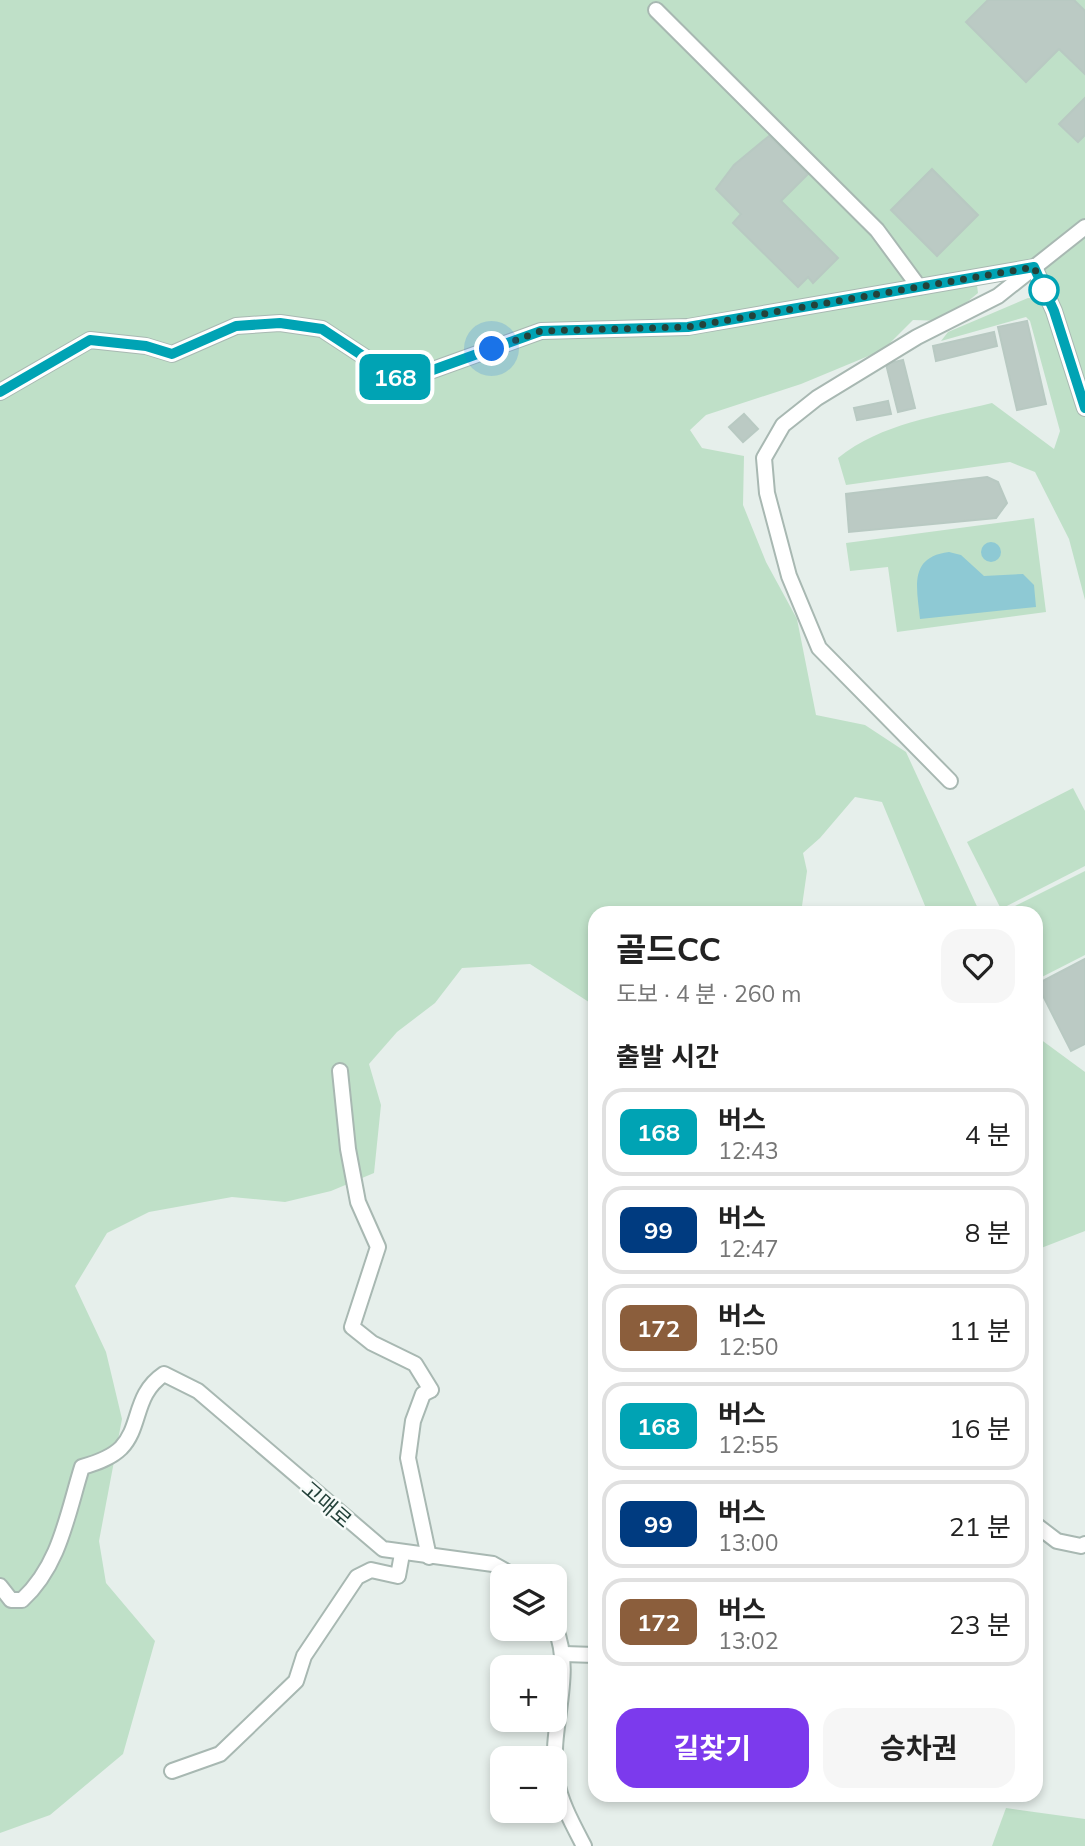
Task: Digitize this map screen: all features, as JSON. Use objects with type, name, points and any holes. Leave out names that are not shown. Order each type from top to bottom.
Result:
[{"type":"street","points":[[656,10],[877,230],[919,287]]},
{"type":"street","points":[[950,780],[819,648],[789,576],[767,493],[764,458],[783,425],[817,398],[918,337],[998,296],[1085,227]]},
{"type":"street","points":[[0,392],[90,340],[146,346],[172,354],[236,326],[280,323],[322,329],[395,377],[419,375],[541,331],[688,327],[1034,267]]},
{"type":"street","points":[[1034,267],[1054,311],[1085,408]]},
{"type":"street","points":[[340,1071],[348,1149],[358,1202],[378,1247],[352,1327],[372,1343],[415,1364],[431,1390],[423,1394],[413,1421],[408,1458],[429,1557]]},
{"type":"street","name":"고매로","points":[[0,1586],[11,1600],[22,1600],[37,1587],[50,1567],[82,1467],[102,1461],[122,1447],[148,1385],[164,1374],[198,1391],[383,1549],[402,1554],[493,1564]]},
{"type":"street","points":[[1043,1530],[1057,1541],[1081,1546],[1085,1544]]},
{"type":"street","points":[[172,1771],[220,1754],[245,1733],[265,1709],[296,1681],[304,1656],[357,1577],[371,1570],[398,1576],[402,1554]]},
{"type":"street","points":[[560,1641],[564,1654],[555,1753],[556,1778],[584,1846]]},
{"type":"street","points":[[564,1654],[588,1655]]},
{"type":"green space","points":[[0,0],[1085,0],[1085,600],[1069,539],[1035,472],[1010,462],[846,485],[838,458],[873,436],[911,422],[992,403],[1054,449],[1060,431],[1030,321],[1026,317],[941,341],[948,332],[1028,298],[1039,299],[1052,310],[1034,268],[976,278],[978,293],[944,321],[913,320],[883,350],[801,384],[706,415],[690,430],[702,448],[744,456],[743,505],[766,562],[797,619],[816,715],[865,725],[906,752],[977,906],[925,906],[882,802],[855,797],[820,838],[803,853],[807,871],[802,906],[588,906],[588,1001],[530,964],[462,968],[435,1003],[397,1032],[369,1064],[381,1105],[374,1173],[331,1191],[285,1202],[232,1197],[149,1212],[107,1233],[75,1286],[106,1352],[122,1419],[99,1541],[106,1583],[155,1641],[123,1754],[50,1815],[0,1833]]},
{"type":"green space","points":[[1034,518],[1046,612],[897,632],[888,567],[850,571],[846,543]]},
{"type":"green space","points":[[1073,788],[1085,811],[1085,866],[1007,906],[999,906],[967,842]]},
{"type":"green space","points":[[1085,871],[1085,955],[1043,976],[1043,906],[1015,906]]},
{"type":"green space","points":[[1043,1041],[1085,1072],[1085,1231],[1043,1247]]},
{"type":"green space","points":[[1006,1808],[1085,1819],[1085,1846],[992,1846]]},
{"type":"water","points":[[987,542],[995,542],[1001,552],[995,562],[987,562],[981,556],[981,548]]},
{"type":"water","points":[[949,552],[961,555],[984,576],[1023,574],[1034,585],[1036,607],[920,619],[917,585],[921,567],[936,555]]},
{"type":"building","points":[[988,0],[1074,0],[1085,11],[1085,74],[1059,49],[1026,82],[966,22]]},
{"type":"building","points":[[1085,98],[1085,135],[1078,142],[1059,124]]},
{"type":"building","points":[[769,136],[808,174],[781,201],[838,258],[813,283],[808,277],[798,287],[733,223],[741,214],[716,189],[734,165]]},
{"type":"building","points":[[932,169],[978,215],[937,256],[891,210]]},
{"type":"building","points":[[1027,321],[1046,404],[1017,410],[998,327]]},
{"type":"building","points":[[994,332],[997,346],[936,361],[933,346]]},
{"type":"building","points":[[903,360],[915,408],[898,412],[886,364]]},
{"type":"building","points":[[888,401],[891,414],[857,420],[854,408]]},
{"type":"building","points":[[744,414],[758,429],[743,442],[729,427]]},
{"type":"building","points":[[987,477],[998,482],[1007,503],[996,518],[849,532],[846,494]]},
{"type":"building","points":[[1085,959],[1085,1044],[1071,1051],[1043,996],[1043,981]]},
{"type":"bus line","name":"168","points":[[0,392],[90,340],[111,340],[172,354],[189,349],[236,326],[280,323],[322,329],[363,359],[395,377],[419,375],[541,331],[688,327],[1034,267],[1054,311],[1085,408]]},
{"type":"route","points":[[492,349],[541,331],[688,327],[1034,267],[1044,290]]}]
